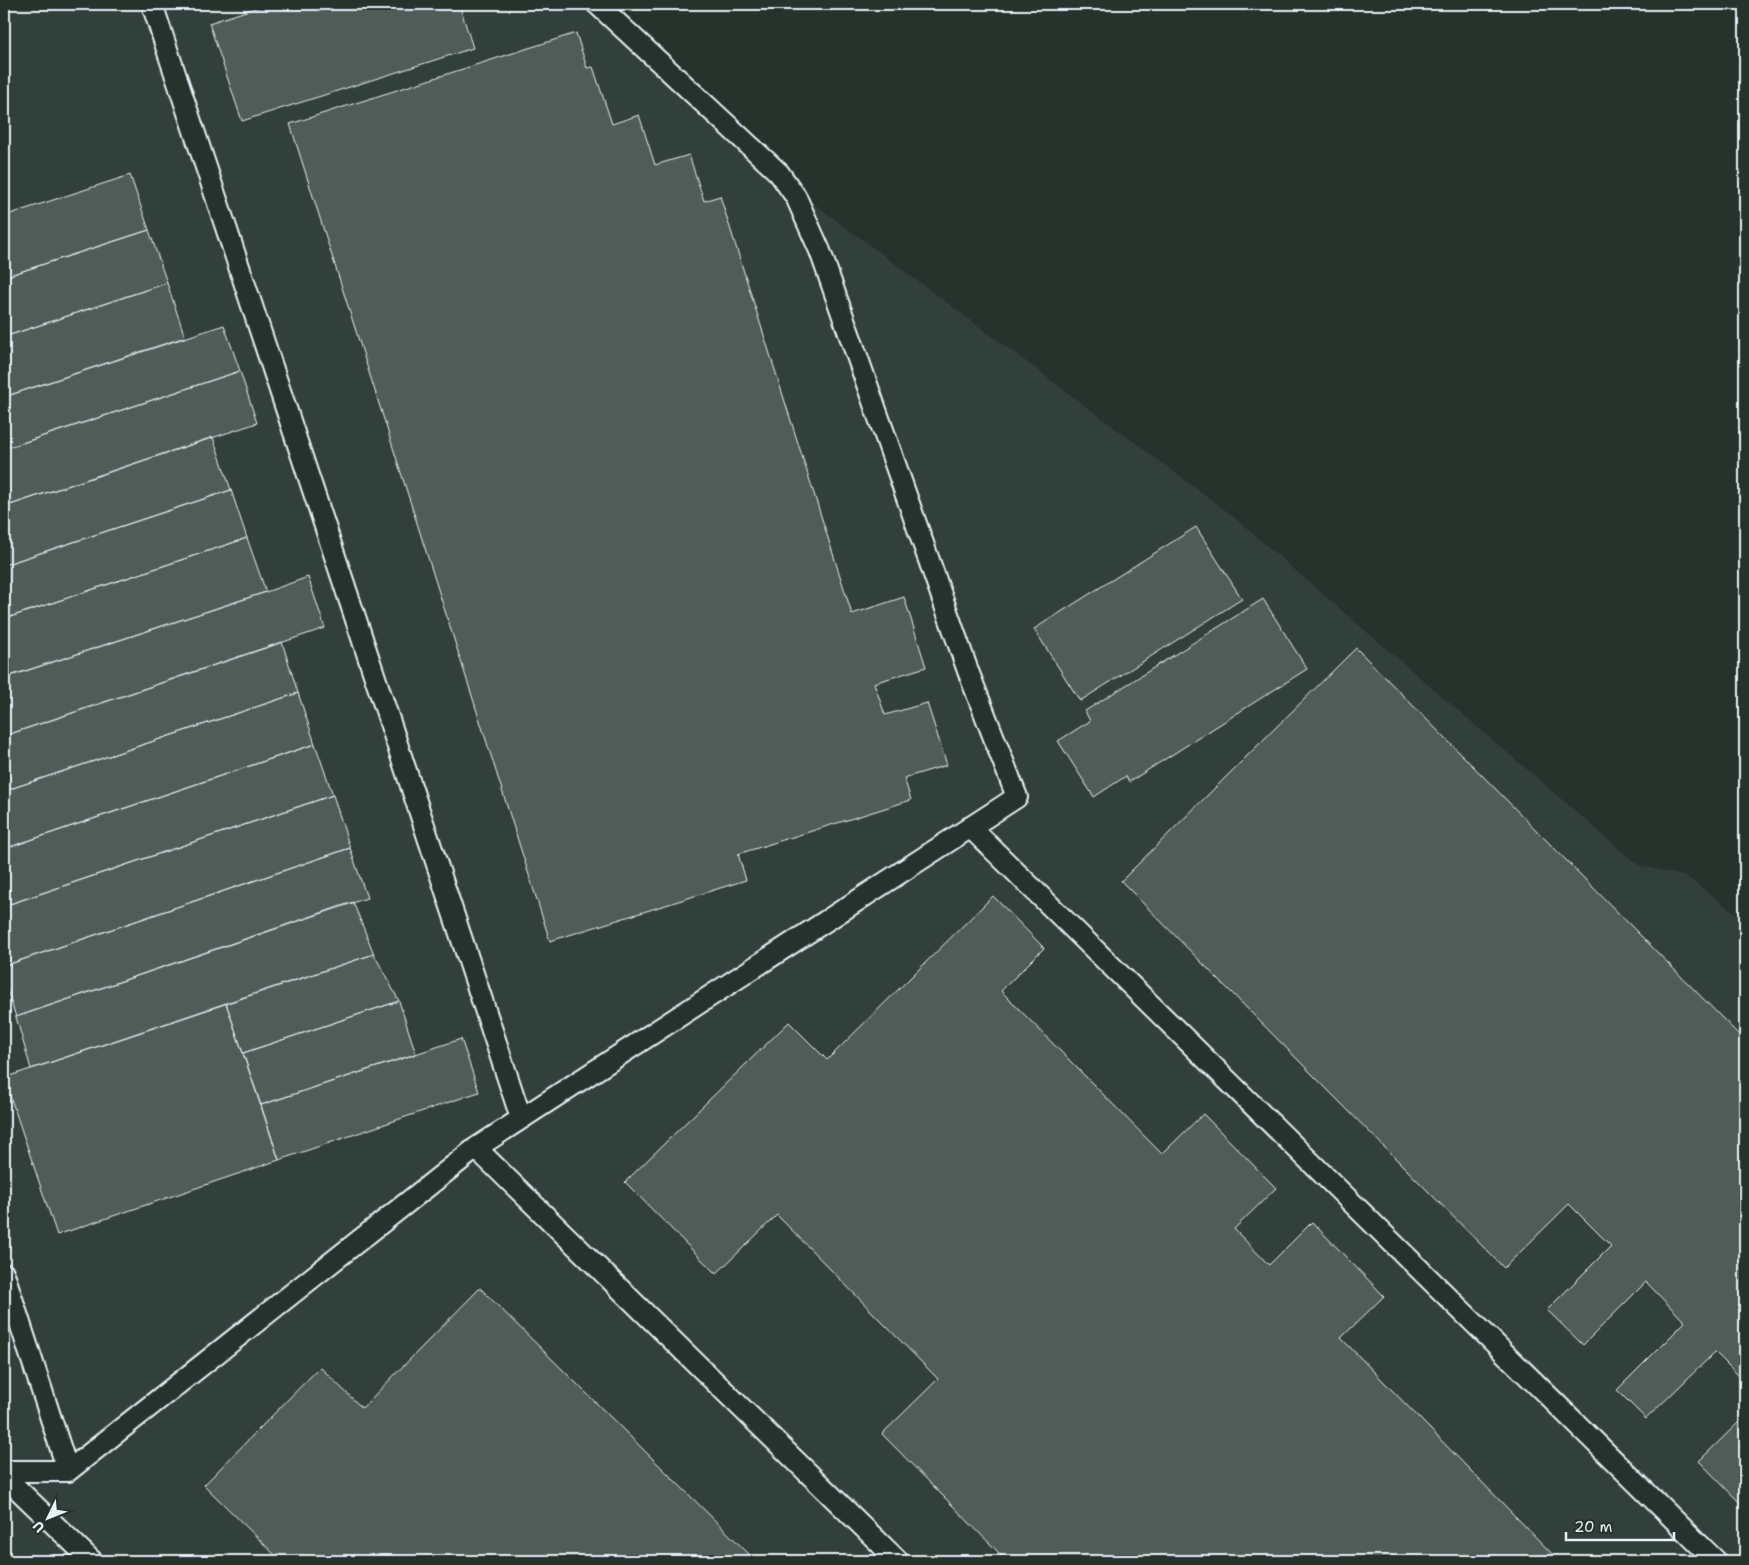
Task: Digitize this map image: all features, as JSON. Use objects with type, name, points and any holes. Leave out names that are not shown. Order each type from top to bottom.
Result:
[{"type":"lane","points":[[152,4],[521,1118]]},
{"type":"lane","points":[[4,1471],[68,1471],[476,1148],[1017,797],[968,670],[820,250],[796,197],[779,173],[597,4]]},
{"type":"lane","points":[[970,827],[1716,1561]]},
{"type":"lane","points":[[476,1148],[898,1561]]},
{"type":"lane","points":[[4,1274],[68,1471]]},
{"type":"lane","points":[[4,1476],[92,1561]]},
{"type":"shaded area","points":[[4,4],[596,4],[797,191],[1224,509],[1638,865],[1687,877],[1745,920],[1745,1561],[4,1561]]},
{"type":"building","points":[[268,4],[459,4],[473,48],[242,121],[209,23]]},
{"type":"building","points":[[576,33],[587,68],[593,67],[612,124],[639,115],[655,165],[689,155],[704,201],[720,196],[852,614],[904,597],[926,667],[874,683],[885,715],[927,703],[947,765],[904,778],[911,800],[738,854],[746,880],[550,941],[290,124]]},
{"type":"building","points":[[130,175],[149,230],[4,277],[4,216]]},
{"type":"building","points":[[149,230],[167,283],[4,337],[4,277]]},
{"type":"building","points":[[167,283],[185,337],[4,397],[4,337]]},
{"type":"building","points":[[224,325],[240,371],[4,449],[4,397]]},
{"type":"building","points":[[240,371],[257,423],[4,507],[4,449]]},
{"type":"building","points":[[213,437],[231,490],[4,565],[4,507]]},
{"type":"building","points":[[231,490],[247,538],[4,619],[4,565]]},
{"type":"building","points":[[1196,527],[1242,599],[1080,701],[1034,629]]},
{"type":"building","points":[[247,538],[266,592],[4,678],[4,619]]},
{"type":"building","points":[[308,577],[325,628],[4,736],[4,678]]},
{"type":"building","points":[[1263,599],[1307,669],[1129,782],[1126,776],[1094,797],[1058,741],[1090,721],[1085,711]]},
{"type":"building","points":[[282,642],[298,693],[4,791],[4,736]]},
{"type":"building","points":[[1356,648],[1745,1041],[1745,1382],[1715,1352],[1646,1419],[1617,1390],[1685,1322],[1646,1282],[1583,1345],[1547,1310],[1611,1246],[1569,1204],[1504,1268],[1121,881]]},
{"type":"building","points":[[298,693],[315,744],[4,849],[4,791]]},
{"type":"building","points":[[315,744],[333,795],[4,906],[4,849]]},
{"type":"building","points":[[333,795],[350,848],[4,966],[4,906]]},
{"type":"building","points":[[350,848],[367,898],[16,1017],[4,981],[4,966]]},
{"type":"building","points":[[993,896],[1044,948],[1001,991],[1162,1154],[1203,1114],[1276,1188],[1234,1229],[1269,1265],[1312,1222],[1384,1296],[1341,1338],[1559,1561],[1007,1561],[882,1434],[938,1379],[777,1215],[716,1274],[625,1182],[789,1022],[827,1060]]},
{"type":"building","points":[[353,902],[374,954],[31,1069],[16,1017]]},
{"type":"building","points":[[374,954],[399,1001],[243,1053],[226,1003]]},
{"type":"building","points":[[399,1001],[416,1054],[261,1105],[243,1053]]},
{"type":"building","points":[[226,1003],[279,1160],[57,1235],[4,1078]]},
{"type":"building","points":[[461,1039],[479,1092],[279,1160],[261,1105]]},
{"type":"building","points":[[480,1288],[756,1561],[281,1561],[204,1485],[320,1367],[362,1408]]},
{"type":"building","points":[[1745,1416],[1745,1508],[1699,1461]]}]
